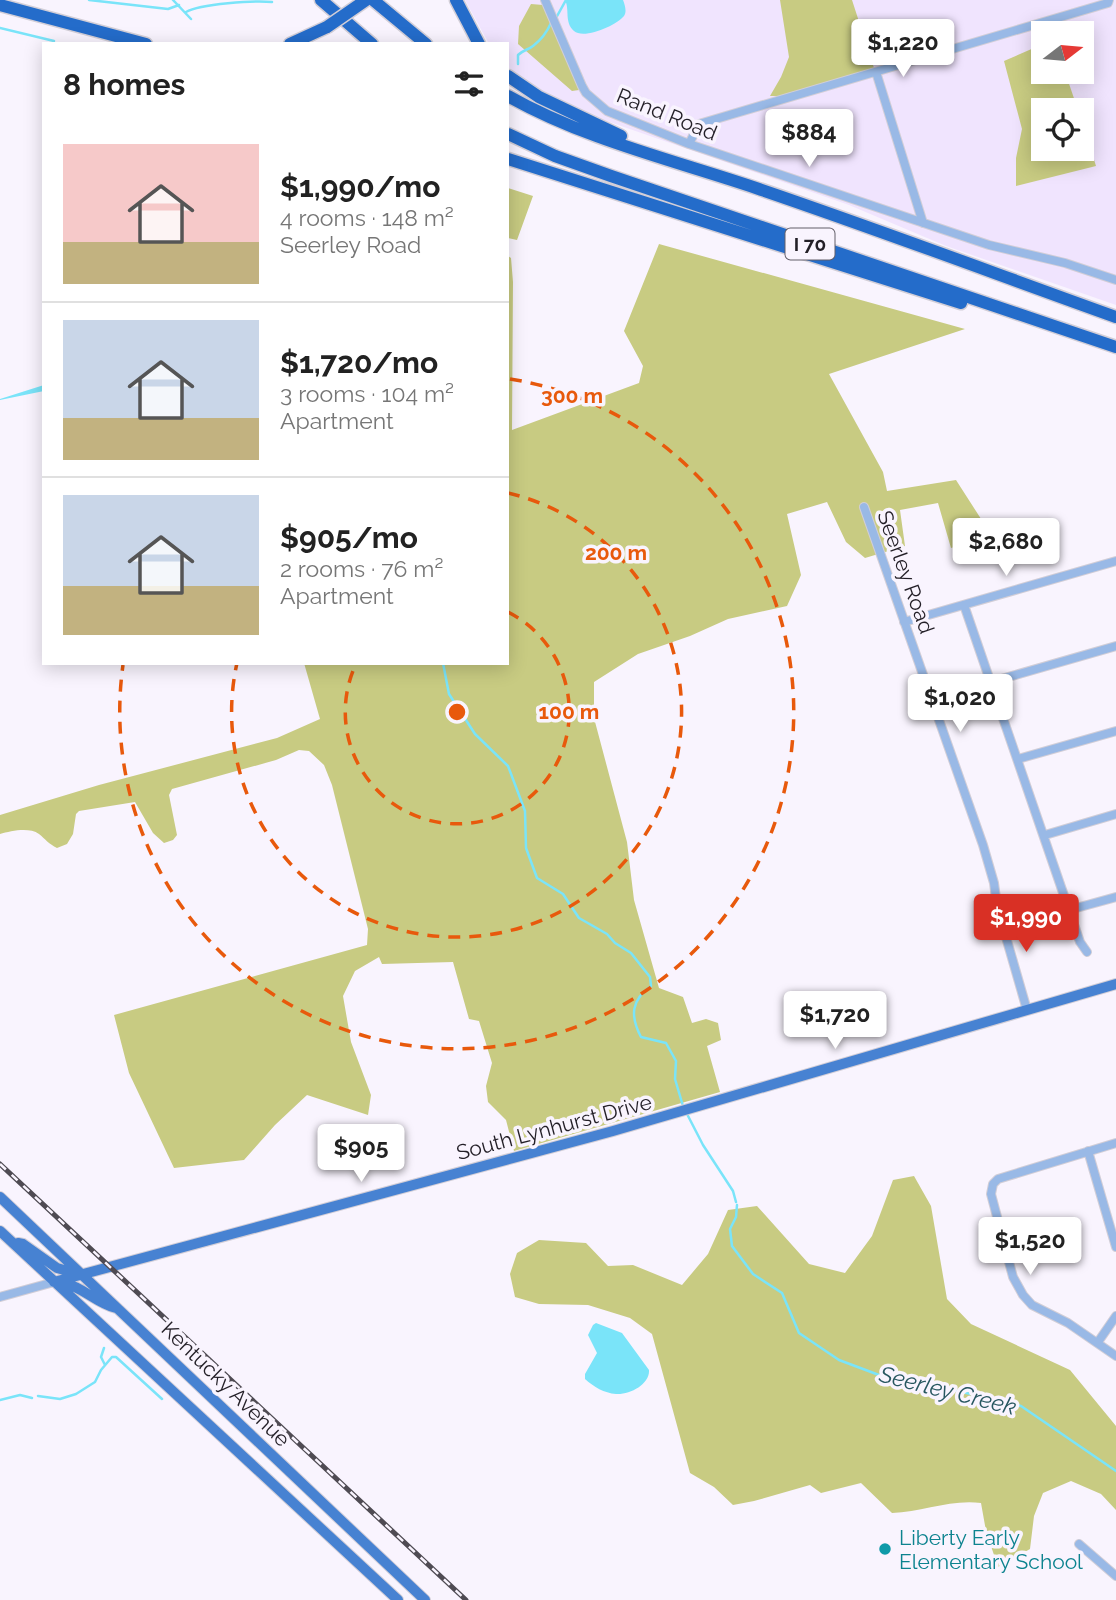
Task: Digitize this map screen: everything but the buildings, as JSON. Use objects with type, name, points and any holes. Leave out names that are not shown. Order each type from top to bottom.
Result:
[{"type":"highway","points":[[321,0],[370,42]]},
{"type":"highway","points":[[294,42],[327,27],[366,0]]},
{"type":"highway","points":[[373,0],[424,42]]},
{"type":"highway","points":[[456,0],[478,42]]},
{"type":"highway","points":[[0,5],[138,42]]},
{"type":"highway","points":[[29,13],[113,42]]},
{"type":"highway","points":[[509,77],[524,89],[569,113],[691,166]]},
{"type":"highway","name":"I 70","points":[[509,96],[584,131],[845,219],[1116,317]]},
{"type":"highway","name":"I 70","points":[[509,134],[555,156],[611,176],[1116,347]]},
{"type":"highway","points":[[509,159],[941,298],[1073,333]]},
{"type":"main road","name":"South Lynhurst Drive","points":[[54,1282],[677,1113],[1116,984]]},
{"type":"main road","name":"Kentucky Avenue","points":[[0,1197],[425,1600]]},
{"type":"main road","name":"Kentucky Avenue","points":[[0,1231],[398,1600]]},
{"type":"main road","points":[[12,1242],[23,1244],[63,1271],[82,1274]]},
{"type":"main road","points":[[54,1282],[76,1286],[104,1304],[120,1310]]},
{"type":"street","name":"Rand Road","points":[[545,0],[586,93],[607,111],[690,144],[989,245],[1116,280]]},
{"type":"street","points":[[690,144],[699,124],[1108,2]]},
{"type":"street","points":[[876,72],[923,223]]},
{"type":"street","name":"Seerley Road","points":[[864,507],[983,845],[994,883],[997,906],[1027,1010]]},
{"type":"street","points":[[904,622],[1116,561]]},
{"type":"street","points":[[964,605],[1080,942],[1087,951]]},
{"type":"street","points":[[991,682],[1116,646]]},
{"type":"street","points":[[1018,759],[1116,730]]},
{"type":"street","points":[[1045,835],[1116,814]]},
{"type":"street","points":[[1069,910],[1116,897]]},
{"type":"street","points":[[1116,1143],[998,1178],[993,1184],[991,1194],[1013,1277],[1023,1295],[1032,1305],[1098,1342],[1116,1356]]},
{"type":"street","points":[[1088,1151],[1116,1247]]},
{"type":"street","name":"South Lynhurst Drive","points":[[0,1297],[54,1282]]},
{"type":"street","points":[[1098,1342],[1116,1316]]},
{"type":"street","points":[[1079,1544],[1116,1576]]},
{"type":"shaded area","points":[[465,0],[1116,0],[1116,305],[946,246],[849,205],[598,118],[540,91],[509,68],[509,42],[488,42]]},
{"type":"green space","points":[[780,0],[852,0],[874,68],[780,96],[770,96],[789,57]]},
{"type":"green space","points":[[531,4],[543,5],[579,90],[572,91],[518,44],[519,26]]},
{"type":"green space","points":[[1031,49],[1031,84],[1069,84],[1074,98],[1031,98],[1031,161],[1094,160],[1096,166],[1016,186],[1016,158],[1022,129],[1004,61]]},
{"type":"green space","points":[[509,188],[533,196],[517,240],[509,238]]},
{"type":"green space","points":[[659,244],[965,329],[829,374],[883,472],[887,491],[956,480],[992,536],[951,548],[938,503],[900,510],[905,546],[865,558],[846,542],[827,502],[787,514],[801,575],[787,606],[728,619],[638,654],[594,682],[594,718],[627,842],[634,900],[659,988],[683,997],[692,1023],[706,1019],[718,1023],[721,1040],[707,1046],[720,1092],[514,1151],[506,1120],[488,1102],[486,1086],[492,1063],[479,1021],[469,1019],[453,962],[382,964],[379,957],[355,971],[343,996],[351,1042],[371,1095],[368,1115],[307,1095],[244,1160],[174,1168],[129,1073],[114,1015],[367,945],[368,929],[332,785],[324,765],[309,751],[299,750],[276,760],[172,789],[169,795],[177,835],[173,840],[164,843],[153,833],[135,802],[79,811],[76,814],[73,834],[67,844],[57,848],[39,834],[30,831],[0,834],[0,815],[99,785],[277,738],[320,719],[305,665],[509,665],[509,257],[513,282],[512,430],[639,383],[643,366],[624,331]]},
{"type":"green space","points":[[914,1176],[931,1206],[947,1299],[971,1324],[1070,1370],[1116,1426],[1116,1510],[1101,1494],[1071,1481],[1043,1493],[1034,1516],[1030,1549],[998,1567],[986,1531],[981,1503],[959,1503],[892,1513],[861,1483],[821,1493],[810,1485],[733,1505],[714,1487],[690,1473],[652,1334],[630,1318],[588,1305],[539,1304],[515,1297],[510,1274],[517,1253],[539,1240],[586,1243],[608,1266],[633,1265],[682,1285],[708,1254],[728,1210],[757,1206],[809,1264],[845,1273],[872,1236],[893,1180]]},
{"type":"water","points":[[565,0],[623,0],[625,13],[620,20],[608,27],[592,33],[579,33],[569,24]]},
{"type":"water","points":[[42,386],[42,391],[0,399]]},
{"type":"water","points":[[596,1323],[622,1333],[649,1370],[646,1380],[638,1388],[627,1393],[612,1393],[599,1389],[585,1379],[597,1353],[588,1335]]},
{"type":"waterway","points":[[89,0],[168,9],[179,5]]},
{"type":"waterway","name":"Seerley Creek","points":[[173,0],[191,19]]},
{"type":"waterway","points":[[556,18],[566,0]]},
{"type":"waterway","points":[[186,12],[228,3],[272,2]]},
{"type":"waterway","points":[[518,64],[518,55],[539,41],[551,23]]},
{"type":"waterway","points":[[0,28],[54,41]]},
{"type":"waterway","name":"Seerley Creek","points":[[443,665],[449,694],[475,734],[508,766],[525,811],[526,848],[537,878],[563,894],[579,918],[607,934],[631,953],[650,977],[651,986],[636,1003],[635,1022],[641,1037],[666,1043],[676,1061],[675,1079],[683,1106]]},
{"type":"waterway","name":"Seerley Creek","points":[[686,1112],[703,1145],[733,1191],[736,1202]]},
{"type":"waterway","name":"Seerley Creek","points":[[737,1205],[736,1217],[730,1229],[732,1246],[753,1274],[782,1293],[799,1333],[839,1360],[887,1378],[920,1382],[1021,1406],[1116,1471]]},
{"type":"waterway","points":[[104,1348],[101,1357],[105,1365]]},
{"type":"waterway","points":[[38,1396],[60,1399],[76,1394],[95,1382],[101,1370],[112,1357],[116,1357],[162,1399]]},
{"type":"waterway","points":[[0,1400],[20,1395],[32,1398]]},
{"type":"railway","points":[[0,1164],[466,1600]]},
{"type":"place","name":"Liberty Early Elementary School","points":[[885,1549]]}]
